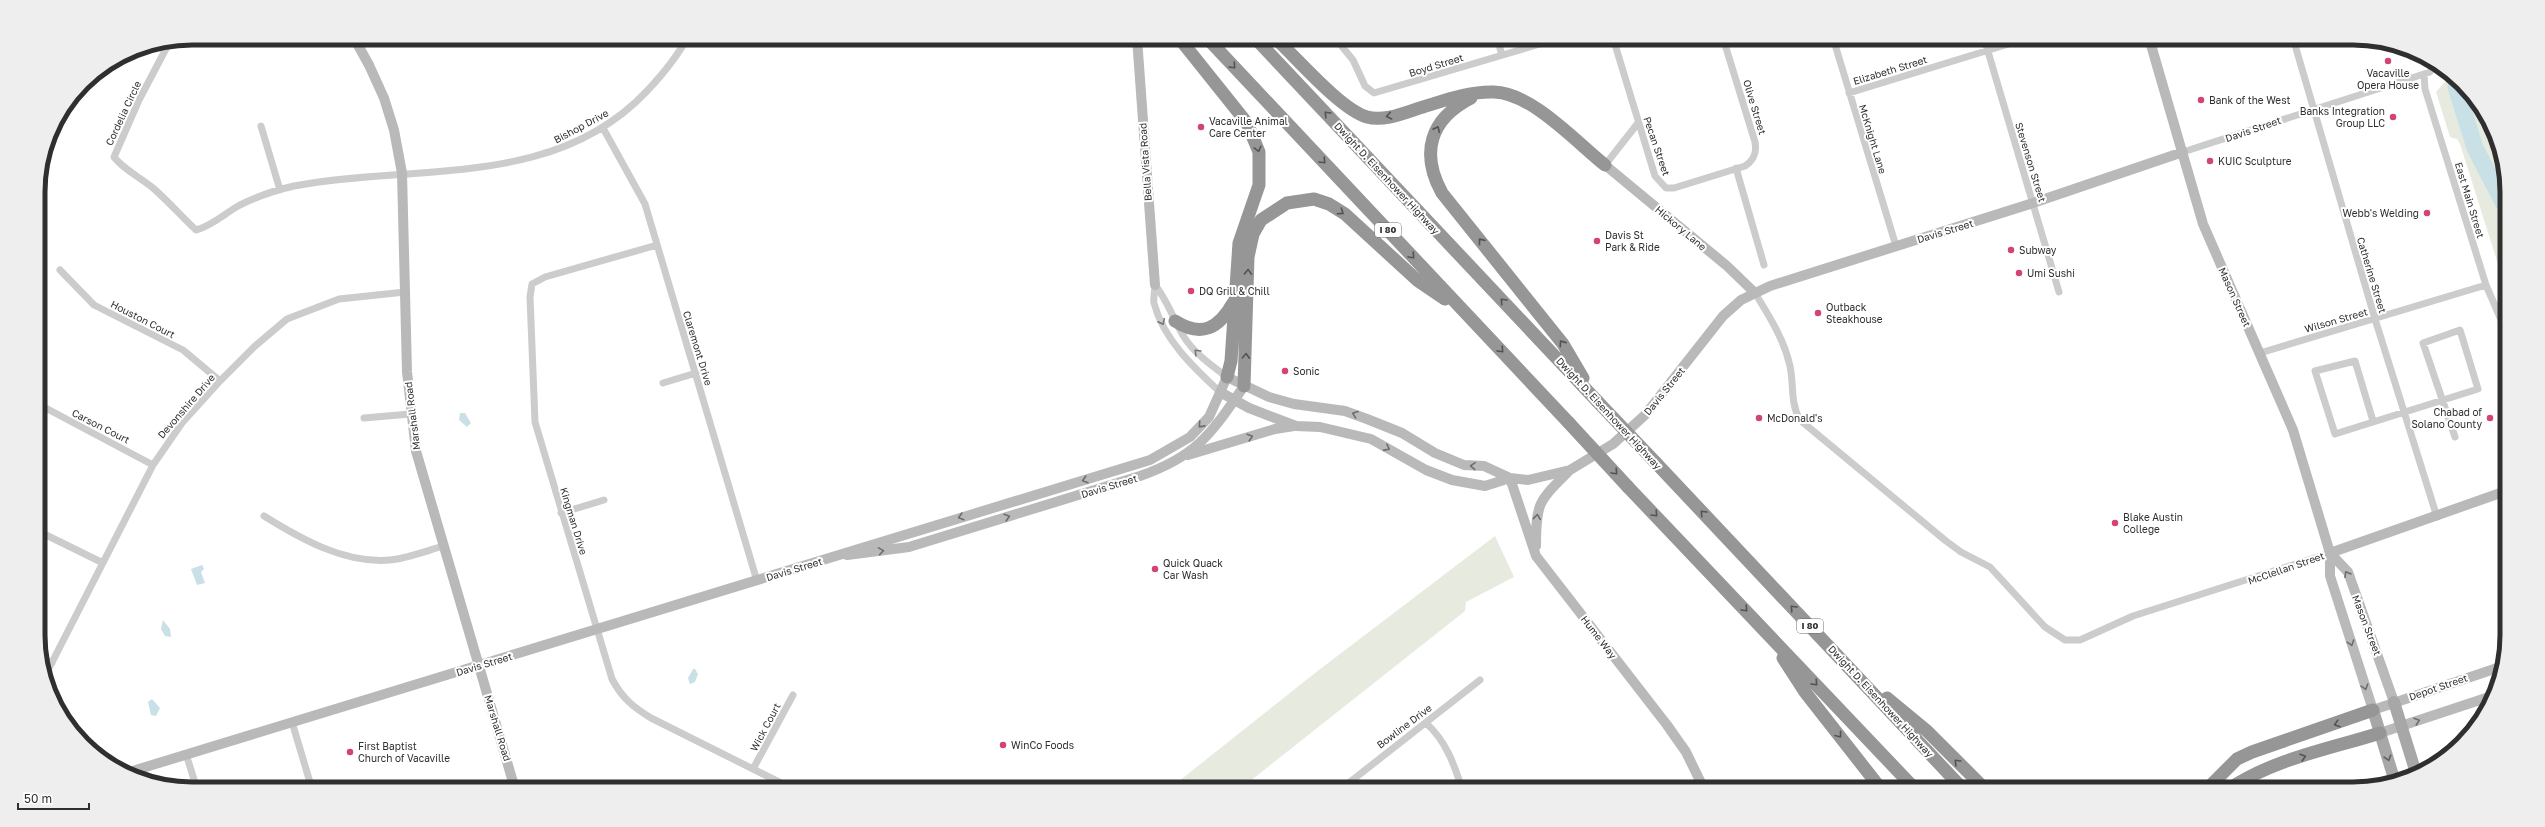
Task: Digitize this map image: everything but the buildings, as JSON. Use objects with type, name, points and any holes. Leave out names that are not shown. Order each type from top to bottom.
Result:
[{"type":"highway","points":[[1185,45],[1247,123],[1259,152],[1259,185],[1239,243],[1231,361],[1227,377]]},
{"type":"highway","name":"I 80","points":[[1213,45],[1908,782]]},
{"type":"highway","name":"Dwight D. Eisenhower Highway","points":[[1262,45],[1957,782]]},
{"type":"highway","points":[[1282,45],[1337,98],[1350,108],[1368,117],[1389,117],[1466,94],[1507,94],[1535,107],[1604,165]]},
{"type":"highway","points":[[1481,93],[1457,105],[1444,117],[1436,129],[1430,157],[1434,178],[1442,193],[1563,344],[1596,400]]},
{"type":"highway","points":[[1244,386],[1248,257],[1253,234],[1261,220],[1287,203],[1314,199],[1329,204],[1345,214],[1417,280],[1463,311]]},
{"type":"highway","points":[[1175,321],[1190,328],[1205,329],[1216,325],[1225,317],[1234,302]]},
{"type":"highway","points":[[1769,634],[1805,692],[1876,782]]},
{"type":"highway","points":[[1844,662],[1927,732],[1978,782]]},
{"type":"highway","points":[[2214,782],[2237,759],[2252,752],[2373,710]]},
{"type":"highway","points":[[2240,782],[2276,765],[2380,734]]},
{"type":"main road","points":[[2394,702],[2415,768]]},
{"type":"main road","points":[[2373,710],[2393,776]]},
{"type":"street","name":"Marshall Road","points":[[358,45],[370,65],[384,98],[394,130],[402,173],[410,414],[421,471],[513,782]]},
{"type":"street","name":"Bishop Drive","points":[[402,173],[514,163],[570,145],[603,128],[640,98],[661,76],[682,45]]},
{"type":"street","name":"Bella Vista Road","points":[[1138,45],[1155,285],[1154,302],[1172,340],[1201,374],[1220,392]]},
{"type":"street","name":"Boyd Street","points":[[1341,45],[1354,60],[1369,91],[1374,93],[1386,91],[1536,45]]},
{"type":"street","points":[[1499,45],[1502,55]]},
{"type":"street","name":"Pecan Street","points":[[1615,45],[1655,176],[1666,188],[1674,188],[1736,168]]},
{"type":"street","name":"Olive Street","points":[[1725,45],[1756,147],[1753,160],[1736,168]]},
{"type":"street","name":"McKnight Lane","points":[[1834,45],[1896,246]]},
{"type":"street","name":"Stevenson Street","points":[[1986,45],[2059,292]]},
{"type":"street","name":"Elizabeth Street","points":[[1849,93],[2005,45]]},
{"type":"street","name":"Mason Street","points":[[2151,45],[2203,224],[2293,430],[2330,553],[2330,576],[2373,710]]},
{"type":"street","name":"Catherine Street","points":[[2295,45],[2375,319],[2437,517]]},
{"type":"street","name":"Cordelia Circle","points":[[167,47],[114,157],[121,166],[152,187],[196,230],[205,227],[240,205],[280,190],[308,184],[402,173]]},
{"type":"street","name":"Davis Street","points":[[134,770],[843,555],[861,547],[1150,460],[1190,437],[1209,417],[1227,377],[1244,386],[1294,404],[1352,413],[1402,433],[1435,453],[1464,465],[1484,466],[1510,478],[1528,480],[1570,470],[1613,444],[1645,415],[1723,316],[1741,300],[1770,286],[2033,203],[2313,109],[2430,72],[2432,69]]},
{"type":"street","name":"East Main Street","points":[[2424,74],[2425,89],[2486,286],[2500,318]]},
{"type":"street","points":[[1604,165],[1638,123]]},
{"type":"street","points":[[261,126],[280,190]]},
{"type":"street","name":"Claremont Drive","points":[[603,128],[639,189],[658,245],[758,581]]},
{"type":"street","name":"Hickory Lane","points":[[1604,165],[1727,266],[1755,293]]},
{"type":"street","points":[[1736,168],[1764,265]]},
{"type":"street","name":"Kingman Drive","points":[[658,245],[546,277],[532,284],[530,297],[535,422],[561,513],[612,679],[619,693],[631,706],[778,782]]},
{"type":"street","name":"Houston Court","points":[[60,270],[94,304],[182,350],[220,381]]},
{"type":"street","points":[[1155,285],[1166,298],[1175,321],[1185,338],[1196,351],[1227,377]]},
{"type":"street","name":"Wilson Street","points":[[2260,353],[2486,286]]},
{"type":"street","name":"Devonshire Drive","points":[[49,668],[153,465],[178,429],[220,381],[255,346],[287,319],[339,299],[405,292]]},
{"type":"street","name":"McClellan Street","points":[[1755,293],[1776,328],[1786,353],[1790,368],[1793,404],[1800,420],[1946,541],[1961,552],[1990,567],[2045,627],[2065,640],[2080,640],[2133,616],[2281,571],[2437,517],[2500,493]]},
{"type":"street","points":[[2373,422],[2355,361],[2315,371],[2335,434],[2443,401],[2478,389],[2460,330],[2423,343],[2443,401],[2455,437]]},
{"type":"street","points":[[663,383],[696,373]]},
{"type":"street","name":"Davis Street","points":[[843,555],[859,555],[909,547],[1140,476],[1186,456],[1213,430],[1244,386]]},
{"type":"street","name":"Davis Street","points":[[1220,392],[1234,400],[1296,426],[1320,427],[1371,439],[1426,470],[1452,480],[1485,486],[1510,478]]},
{"type":"street","name":"Carson Court","points":[[45,408],[153,465]]},
{"type":"street","points":[[364,418],[410,414]]},
{"type":"street","points":[[1186,456],[1274,429],[1296,426]]},
{"type":"street","points":[[1536,556],[1536,514],[1540,502],[1570,470]]},
{"type":"street","name":"Hume Way","points":[[1510,478],[1536,556],[1679,741],[1695,767],[1701,782]]},
{"type":"street","points":[[561,513],[604,500]]},
{"type":"street","points":[[264,516],[288,531],[335,552],[366,560],[408,557],[443,546]]},
{"type":"street","points":[[45,534],[103,563]]},
{"type":"street","name":"Mason Street","points":[[2330,553],[2348,572],[2394,702]]},
{"type":"street","points":[[48,661],[52,663]]},
{"type":"street","name":"Depot Street","points":[[2373,710],[2496,668]]},
{"type":"street","name":"Bowline Drive","points":[[1350,782],[1480,680]]},
{"type":"street","name":"Wick Court","points":[[753,769],[793,695]]},
{"type":"street","points":[[2380,734],[2486,698]]},
{"type":"street","points":[[292,722],[310,782]]},
{"type":"street","points":[[1426,723],[1436,732],[1451,756],[1460,782]]},
{"type":"street","points":[[186,754],[195,782]]},
{"type":"shaded area","points":[[2447,79],[2470,103],[2489,136],[2495,154],[2500,183],[2500,265],[2498,264],[2460,144],[2457,139],[2450,137],[2436,92]]},
{"type":"shaded area","points":[[1495,536],[1514,577],[1466,602],[1465,611],[1249,782],[1178,782],[1315,673]]},
{"type":"water","points":[[460,413],[465,413],[471,423],[467,427],[459,420]]},
{"type":"water","points":[[202,565],[204,569],[201,572],[205,583],[197,585],[191,569]]},
{"type":"water","points":[[163,620],[170,629],[171,637],[165,636],[161,629]]},
{"type":"water","points":[[693,669],[695,669],[698,674],[695,682],[690,684],[688,678]]},
{"type":"water","points":[[152,699],[160,708],[156,716],[151,715],[148,702]]},
{"type":"waterway","points":[[2456,87],[2475,148],[2500,196]]},
{"type":"place","name":"Vacaville Opera House","points":[[2388,61]]},
{"type":"place","name":"Bank of the West","points":[[2201,100]]},
{"type":"place","name":"Banks Integration Group LLC","points":[[2393,117]]},
{"type":"place","name":"Vacaville Animal Care Center","points":[[1201,127]]},
{"type":"place","name":"KUIC Sculpture","points":[[2210,161]]},
{"type":"place","name":"Webb's Welding","points":[[2427,213]]},
{"type":"place","name":"Davis St Park & Ride","points":[[1597,241]]},
{"type":"place","name":"Subway","points":[[2011,250]]},
{"type":"place","name":"Umi Sushi","points":[[2019,273]]},
{"type":"place","name":"DQ Grill & Chill","points":[[1191,291]]},
{"type":"place","name":"Outback Steakhouse","points":[[1818,313]]},
{"type":"place","name":"Sonic","points":[[1285,371]]},
{"type":"place","name":"McDonald's","points":[[1759,418]]},
{"type":"place","name":"Chabad of Solano County","points":[[2490,418]]},
{"type":"place","name":"Blake Austin College","points":[[2115,523]]},
{"type":"place","name":"Quick Quack Car Wash","points":[[1155,569]]},
{"type":"place","name":"WinCo Foods","points":[[1003,745]]},
{"type":"place","name":"First Baptist Church of Vacaville","points":[[350,752]]}]
